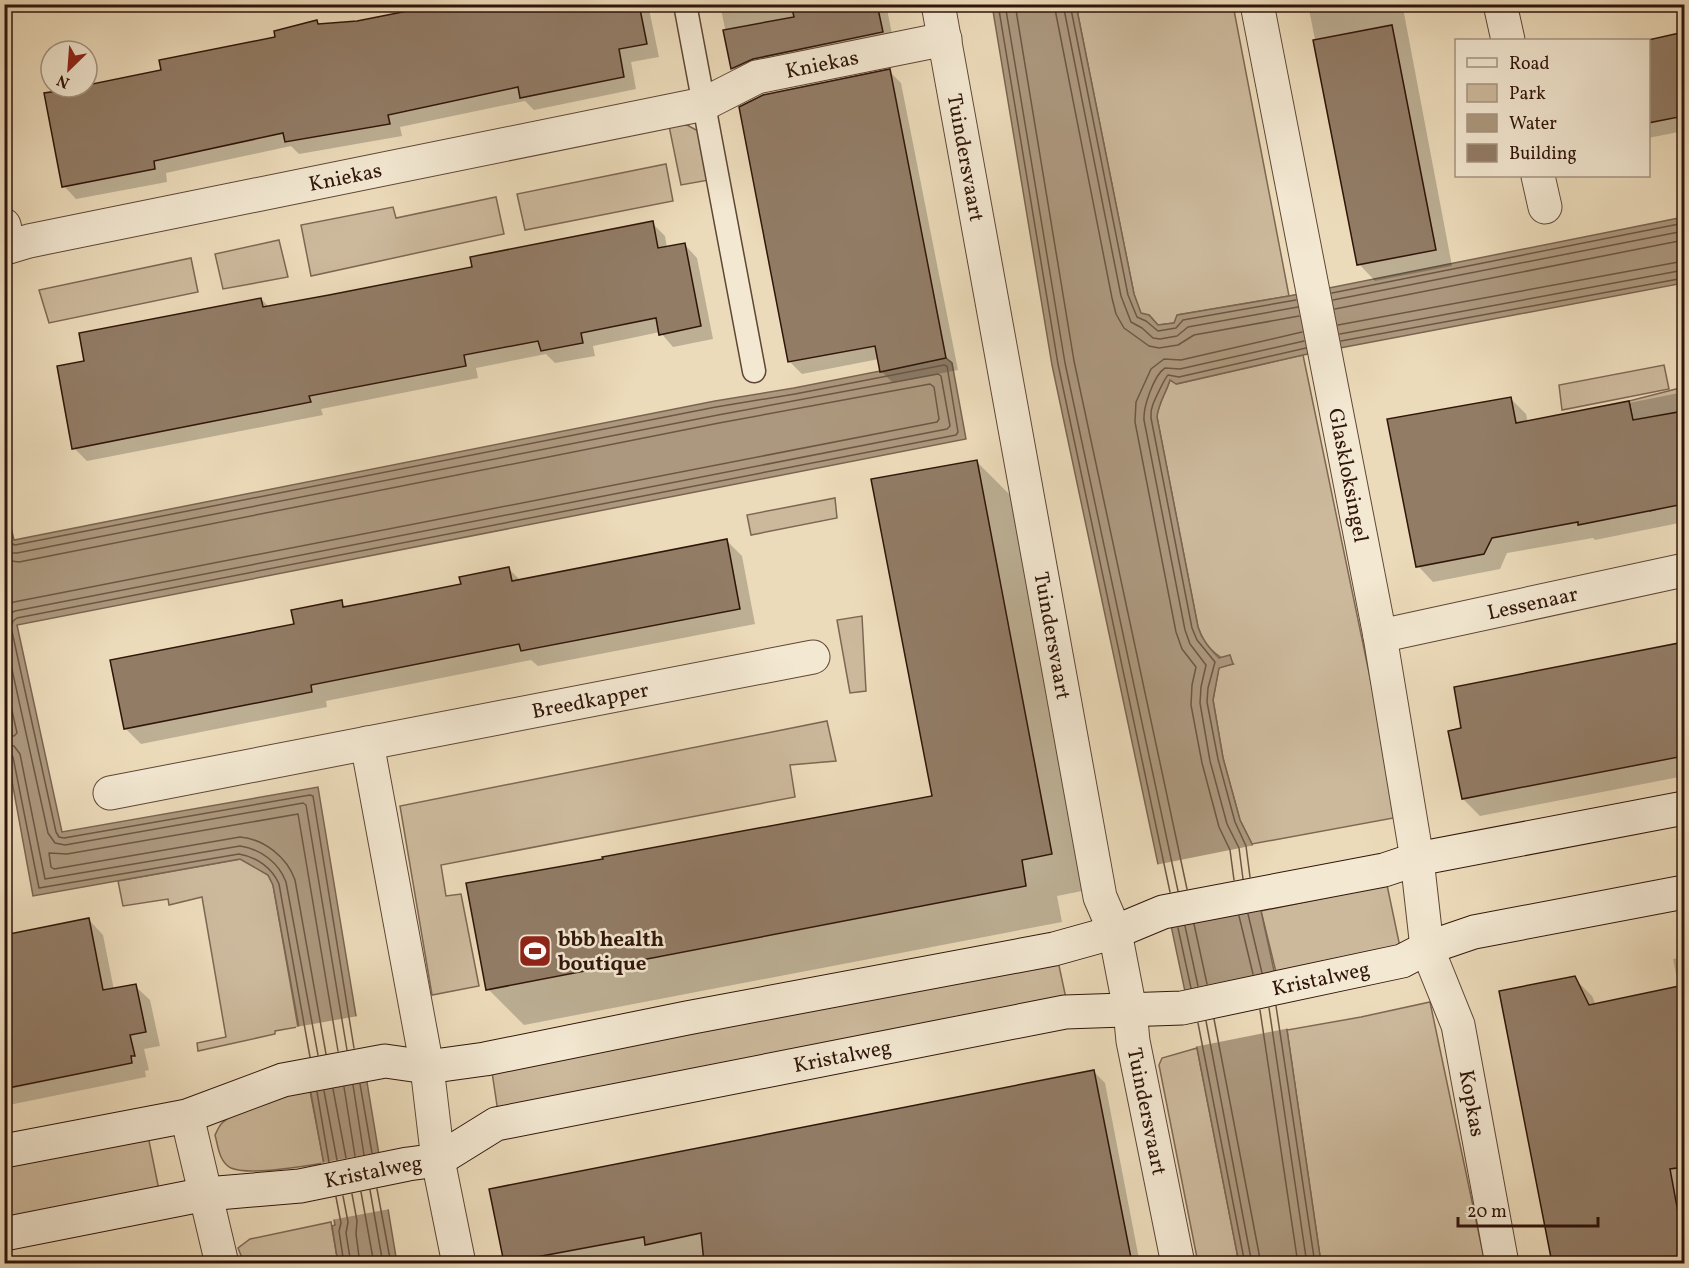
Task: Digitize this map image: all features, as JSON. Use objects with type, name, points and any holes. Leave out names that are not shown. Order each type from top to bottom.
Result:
[{"type":"street","name":"Tuindersvaart","points":[[938,4],[1100,897],[1115,932],[1130,1010],[1132,1041],[1178,1263]]},
{"type":"street","points":[[1500,4],[1508,39]]},
{"type":"street","name":"Glaskloksingel","points":[[1263,6],[1335,414],[1380,636],[1418,859],[1414,955]]},
{"type":"street","name":"Kniekas","points":[[4,225],[9,247],[29,241],[704,104],[757,78],[945,39]]},
{"type":"street","name":"Lessenaar","points":[[1380,636],[1684,570]]},
{"type":"street","name":"Breedkapper","points":[[110,793],[813,657]]},
{"type":"street","points":[[367,743],[427,1067],[423,1162],[459,1263]]},
{"type":"street","points":[[4,1151],[187,1116],[283,1080],[385,1061],[427,1067],[485,1059],[687,1018],[1053,950],[1115,932],[1163,912],[1384,870],[1418,859],[1684,808]]},
{"type":"street","name":"Kristalweg","points":[[4,1234],[206,1194],[300,1186],[423,1162],[496,1124],[1065,1012],[1182,1008],[1414,955],[1474,932],[1684,892]]},
{"type":"street","name":"Kopkas","points":[[1414,955],[1458,1025],[1502,1263]]},
{"type":"street","points":[[187,1116],[222,1263]]},
{"type":"lane","points":[[686,4],[754,371]]},
{"type":"green space","points":[[1076,5],[1233,5],[1289,296],[1178,315],[1174,323],[1158,325],[1149,315],[1141,314],[1134,294]]},
{"type":"green space","points":[[687,125],[700,132],[709,180],[681,185],[669,126]]},
{"type":"green space","points":[[666,164],[673,201],[525,230],[517,194]]},
{"type":"green space","points":[[496,197],[504,234],[311,276],[301,225],[393,207],[396,218]]},
{"type":"green space","points":[[279,240],[288,277],[223,289],[215,254]]},
{"type":"green space","points":[[191,258],[198,292],[49,323],[39,290]]},
{"type":"green space","points":[[1303,355],[1399,817],[1252,844],[1240,820],[1223,758],[1213,700],[1219,667],[1233,664],[1211,649],[1203,639],[1198,627],[1157,417],[1170,380],[1177,384]]},
{"type":"green space","points":[[1664,365],[1669,389],[1562,410],[1559,385]]},
{"type":"green space","points":[[1680,388],[1684,411],[1670,414],[1677,449],[1684,447],[1684,483],[1682,484],[1684,502],[1650,511],[1629,401]]},
{"type":"green space","points":[[835,498],[837,518],[751,535],[747,515]]},
{"type":"green space","points":[[862,616],[866,691],[850,693],[837,620]]},
{"type":"green space","points":[[827,721],[836,761],[790,765],[795,797],[441,865],[446,896],[461,894],[479,986],[432,995],[400,806]]},
{"type":"green space","points":[[241,859],[268,875],[273,885],[298,1027],[198,1051],[197,1043],[226,1037],[202,897],[169,905],[168,899],[123,906],[118,881]]},
{"type":"green space","points":[[1387,885],[1400,947],[1276,972],[1261,911]]},
{"type":"green space","points":[[1058,961],[1067,1003],[498,1112],[492,1072]]},
{"type":"green space","points":[[1430,1002],[1485,1263],[1321,1263],[1287,1030]]},
{"type":"green space","points":[[1197,1048],[1239,1263],[1198,1263],[1159,1065],[1162,1058]]},
{"type":"green space","points":[[310,1091],[324,1163],[277,1170],[250,1171],[231,1168],[224,1162],[215,1135],[222,1123],[229,1117],[251,1107]]},
{"type":"green space","points":[[148,1136],[159,1190],[5,1220],[5,1165]]},
{"type":"green space","points":[[331,1222],[338,1263],[244,1263],[238,1248],[250,1239]]},
{"type":"water","points":[[992,5],[1076,5],[1134,294],[1141,313],[1149,315],[1158,325],[1174,323],[1177,315],[1289,296],[1684,217],[1684,283],[1303,355],[1176,384],[1170,380],[1159,408],[1157,417],[1198,627],[1204,640],[1215,654],[1219,658],[1230,655],[1233,664],[1219,668],[1213,700],[1223,758],[1240,820],[1252,844],[1261,911],[1287,1030],[1321,1263],[1239,1263],[1197,1048],[1052,365]]},
{"type":"water","points":[[946,358],[952,363],[966,439],[17,625],[62,832],[318,787],[397,1263],[338,1263],[332,1226],[335,1225],[273,885],[268,875],[240,859],[33,896],[5,743],[4,499],[14,540],[715,401]]},
{"type":"pier","points":[[1255,845],[1264,909],[1169,928],[1155,865]]},
{"type":"pier","points":[[1279,972],[1290,1028],[1194,1047],[1182,991]]},
{"type":"pier","points":[[358,1016],[369,1080],[307,1092],[296,1027]]},
{"type":"pier","points":[[380,1152],[390,1209],[331,1220],[321,1163]]},
{"type":"building","points":[[443,4],[639,4],[647,44],[619,49],[624,77],[520,98],[518,87],[388,115],[390,124],[285,142],[283,133],[154,161],[155,169],[62,187],[45,99],[99,99],[99,83],[161,70],[159,60],[275,37],[274,31],[317,20],[318,24],[357,21]]},
{"type":"building","points":[[791,4],[877,4],[883,32],[753,59],[731,69],[723,30],[794,17]]},
{"type":"building","points":[[1392,25],[1436,250],[1357,265],[1313,40]]},
{"type":"building","points":[[1684,32],[1684,116],[1650,123],[1650,40]]},
{"type":"building","points":[[890,69],[946,358],[880,372],[875,346],[788,362],[739,107],[763,95]]},
{"type":"building","points":[[653,221],[658,248],[685,243],[701,326],[659,335],[656,318],[581,333],[583,343],[541,351],[538,341],[464,355],[466,366],[309,396],[311,402],[72,449],[57,366],[84,361],[79,333],[261,298],[263,307],[329,295],[472,267],[470,257]]},
{"type":"building","points":[[1511,397],[1516,423],[1629,401],[1633,420],[1684,411],[1684,504],[1578,525],[1578,522],[1492,538],[1484,554],[1416,567],[1387,419]]},
{"type":"building","points":[[977,460],[1052,854],[1022,860],[1026,886],[486,990],[466,883],[932,796],[871,479]]},
{"type":"building","points":[[727,539],[740,609],[521,651],[519,644],[311,685],[312,692],[124,729],[110,660],[294,624],[291,610],[342,600],[343,607],[370,602],[461,584],[459,577],[509,567],[512,581]]},
{"type":"building","points":[[1684,642],[1684,756],[1462,799],[1448,731],[1461,728],[1454,687]]},
{"type":"building","points":[[89,918],[103,990],[136,984],[146,1032],[130,1035],[135,1056],[131,1056],[132,1063],[8,1088],[4,1066],[4,935]]},
{"type":"building","points":[[1575,976],[1589,1005],[1684,985],[1684,1167],[1670,1169],[1684,1255],[1646,1263],[1552,1263],[1499,991]]},
{"type":"building","points":[[1094,1070],[1132,1263],[704,1263],[701,1233],[645,1245],[644,1237],[504,1263],[489,1189]]},
{"type":"place","name":"bbb health boutique","points":[[535,951]]}]
